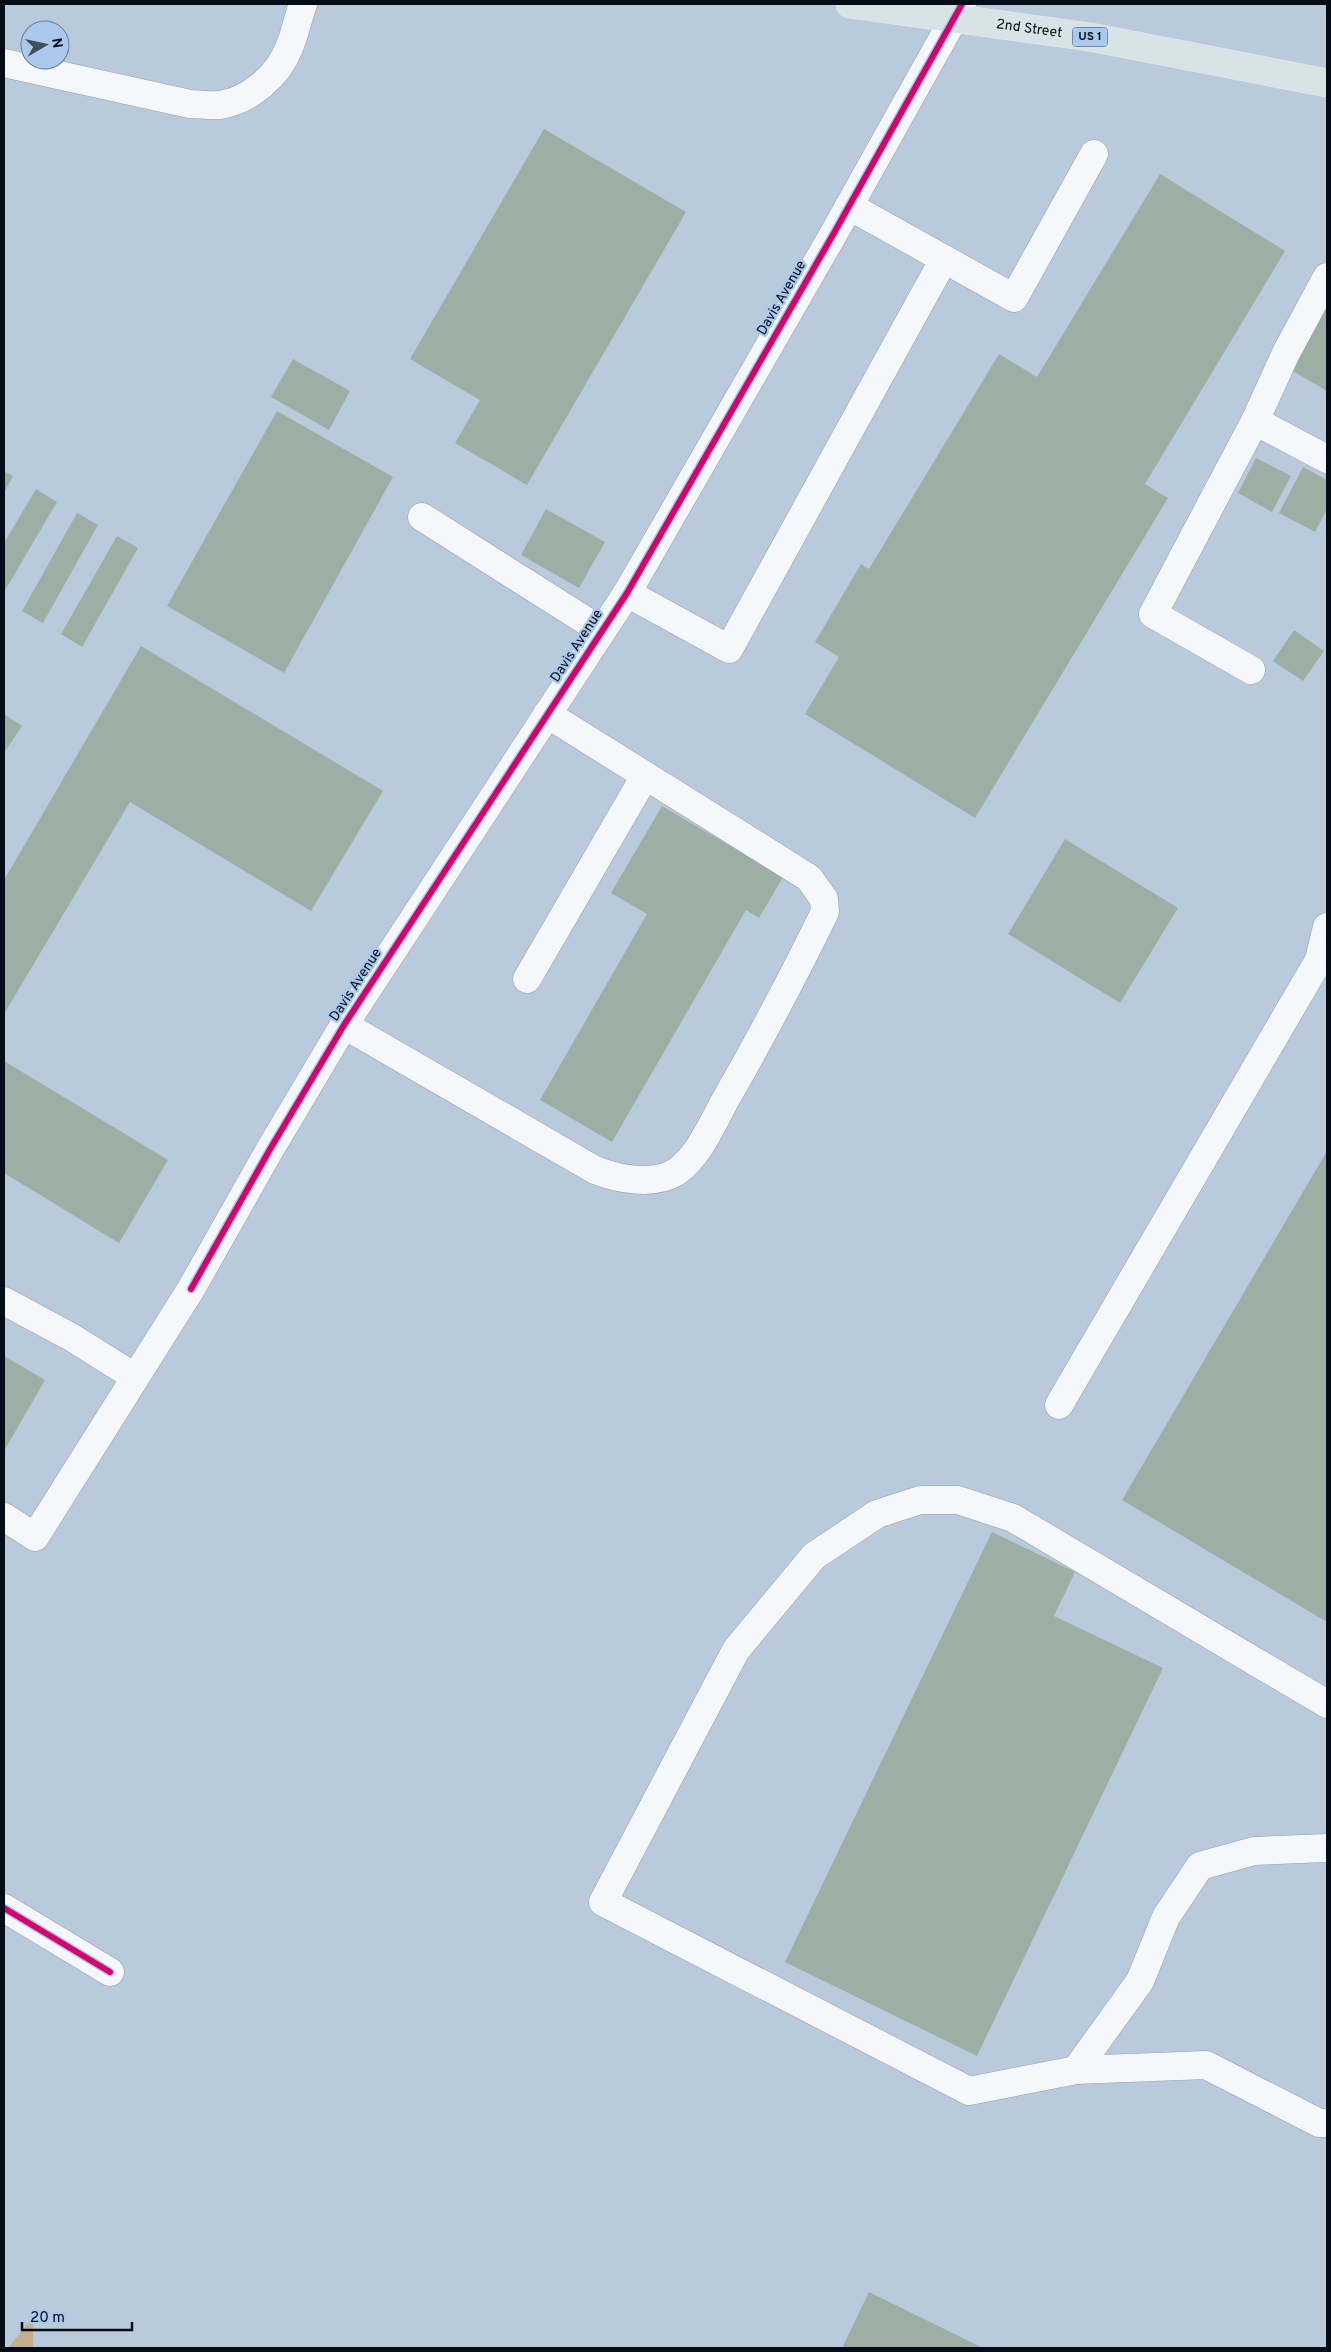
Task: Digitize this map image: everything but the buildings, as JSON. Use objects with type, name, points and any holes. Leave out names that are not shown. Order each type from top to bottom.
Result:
[{"type":"main road","name":"2nd Street","points":[[850,4],[958,11],[1327,83]]},
{"type":"street","points":[[4,63],[190,104],[219,105],[238,100],[255,91],[272,74],[289,49],[303,4]]},
{"type":"street","name":"Davis Avenue","points":[[4,1517],[35,1537],[191,1288],[344,1025],[626,593],[849,206],[958,11]]},
{"type":"street","points":[[849,206],[1014,298],[1094,154]]},
{"type":"street","points":[[626,593],[728,650],[944,259]]},
{"type":"street","points":[[1251,670],[1153,614],[1255,421],[1286,353],[1327,277]]},
{"type":"street","points":[[1255,421],[1327,459]]},
{"type":"street","points":[[422,517],[602,631]]},
{"type":"street","points":[[344,1025],[595,1170],[610,1176],[636,1180],[656,1178],[676,1172],[696,1152],[777,1009],[825,912],[824,899],[809,878],[547,714]]},
{"type":"street","points":[[527,979],[645,776]]},
{"type":"street","points":[[1059,1405],[1319,960],[1327,928]]},
{"type":"street","points":[[4,1301],[70,1337],[135,1377]]},
{"type":"street","points":[[1327,1704],[1013,1518],[958,1500],[920,1500],[877,1514],[814,1556],[736,1650],[603,1902],[969,2091],[1076,2070],[1206,2065],[1319,2123],[1327,2123]]},
{"type":"street","points":[[1076,2070],[1140,1981],[1166,1917],[1200,1866],[1254,1851],[1327,1848]]},
{"type":"street","points":[[4,1908],[110,1972]]},
{"type":"shaded area","points":[[33,2317],[33,2348],[8,2348]]},
{"type":"cycle path","points":[[191,1289],[269,1151],[344,1025],[627,593],[834,233],[962,4]]},
{"type":"cycle path","points":[[4,1908],[110,1972]]}]
